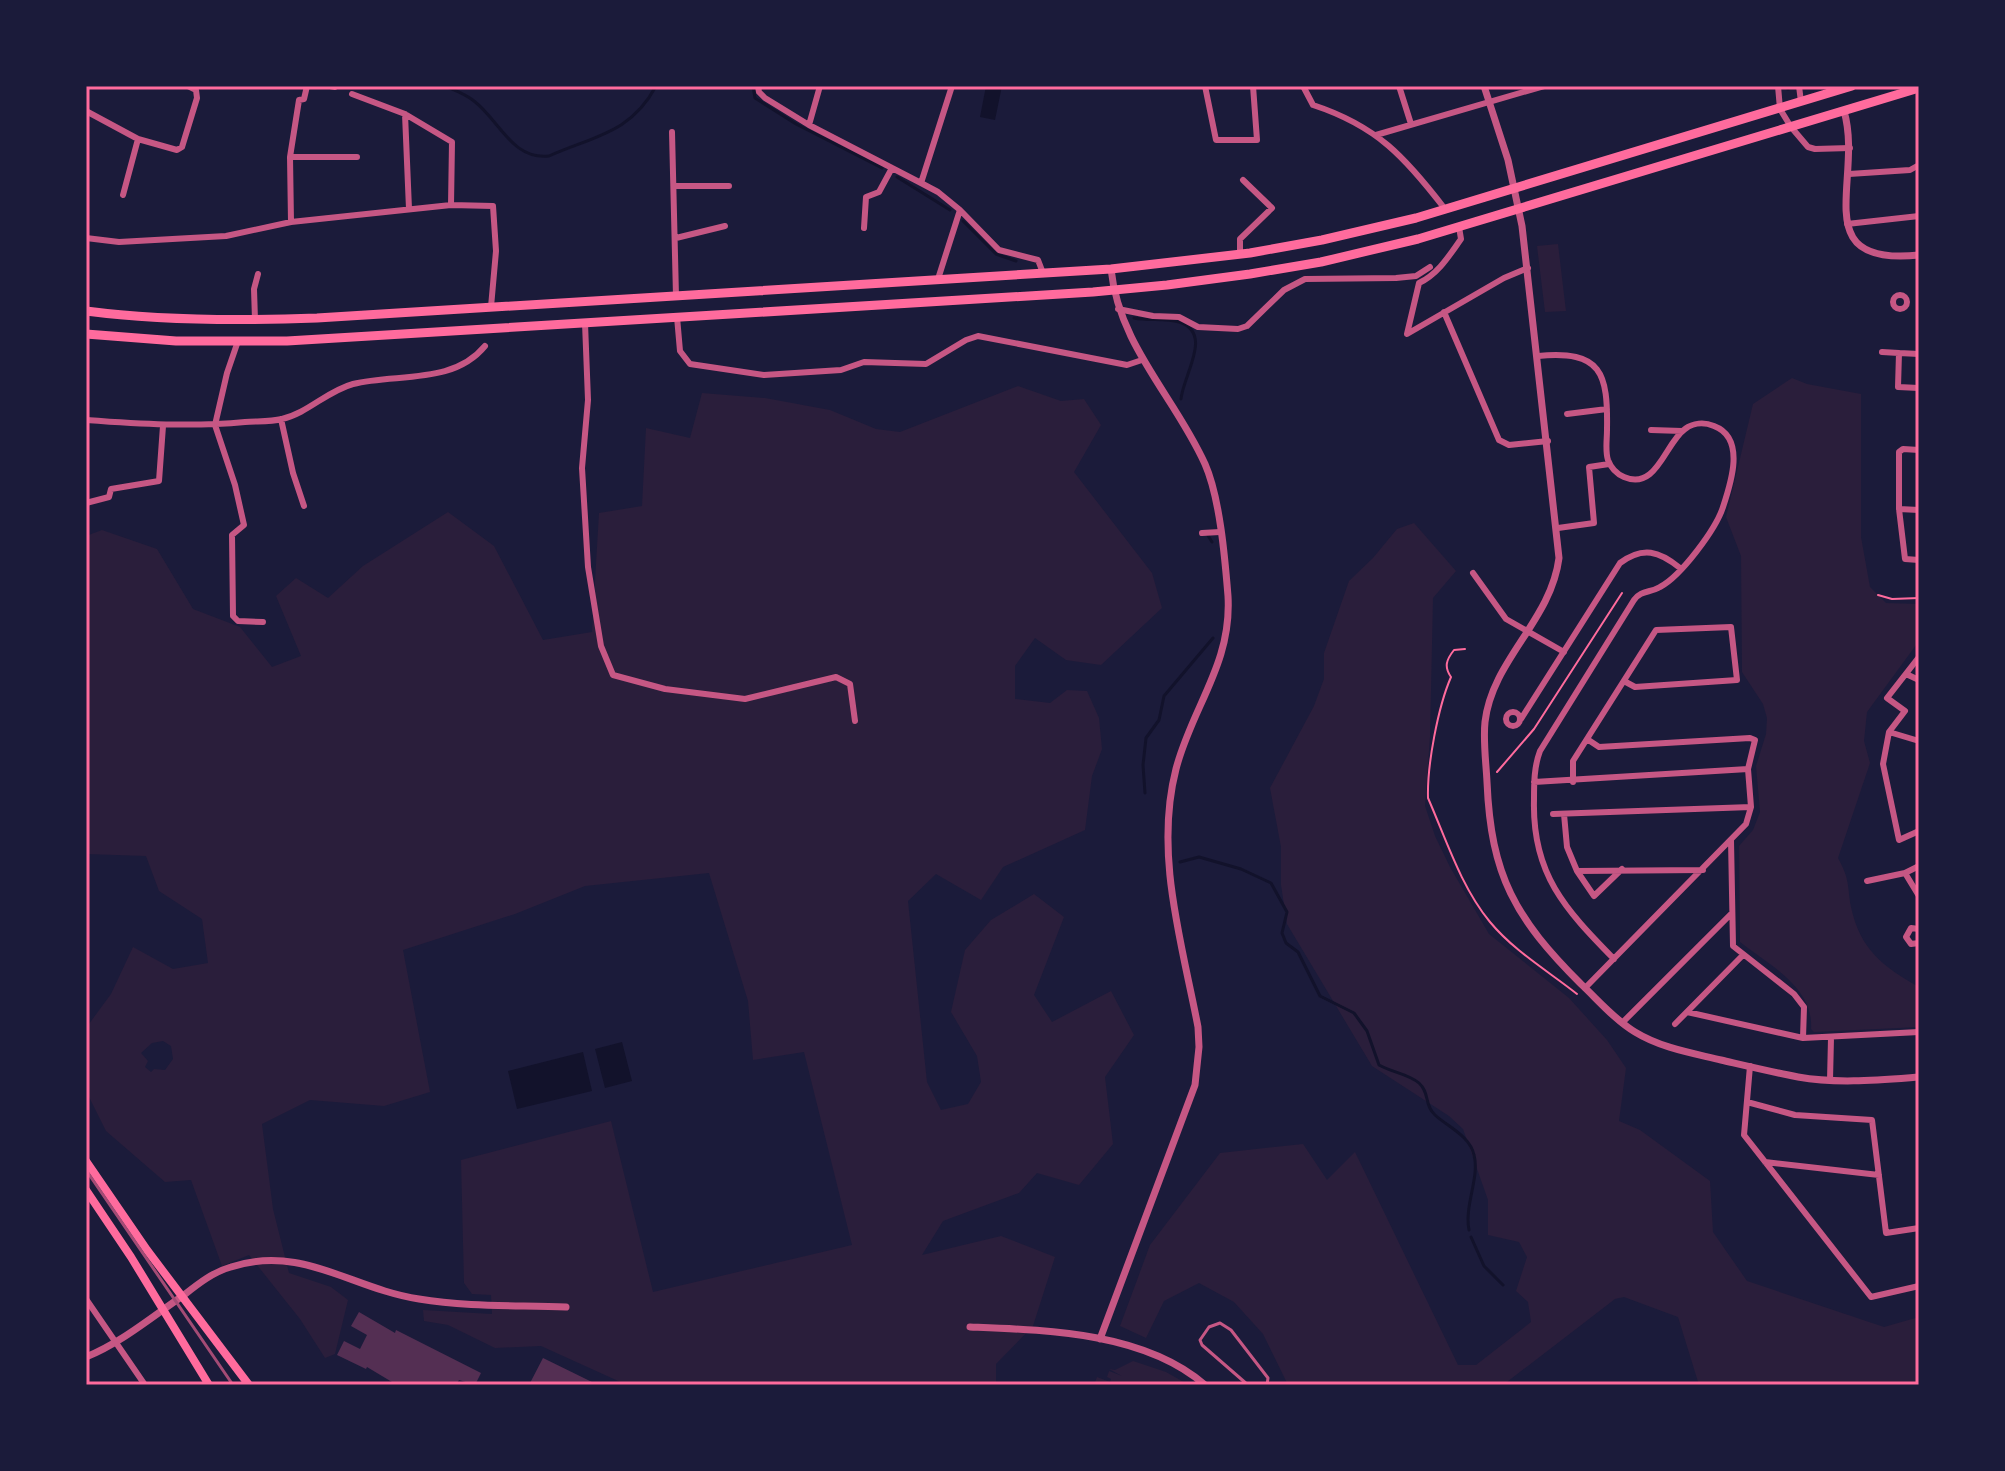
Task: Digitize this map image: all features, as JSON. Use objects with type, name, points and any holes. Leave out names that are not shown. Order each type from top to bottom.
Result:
[{"type":"main road","points":[[86,311],[142,317],[255,320],[1111,269],[1240,254],[1346,235],[1445,209],[1852,86]]},
{"type":"main road","points":[[86,334],[176,341],[287,341],[1167,285],[1321,262],[1459,227],[1919,88]]},
{"type":"main road","points":[[706,294],[700,300],[703,308],[716,314]]},
{"type":"main road","points":[[676,296],[677,317]]},
{"type":"main road","points":[[489,329],[491,307]]},
{"type":"main road","points":[[238,341],[239,320]]},
{"type":"main road","points":[[86,1161],[249,1385]]},
{"type":"main road","points":[[86,1190],[209,1385]]},
{"type":"street","points":[[86,111],[138,139],[177,150],[182,147],[197,98],[196,90],[188,86]]},
{"type":"street","points":[[291,222],[290,157],[299,100],[304,99],[307,86]]},
{"type":"street","points":[[758,86],[765,98],[809,125],[938,192],[999,250],[1038,260],[1043,273]]},
{"type":"street","points":[[809,125],[820,86]]},
{"type":"street","points":[[921,183],[952,86]]},
{"type":"street","points":[[1205,86],[1216,140],[1257,140],[1253,86]]},
{"type":"street","points":[[1303,86],[1313,105],[1337,113],[1389,143],[1445,209]]},
{"type":"street","points":[[1399,86],[1411,124]]},
{"type":"street","points":[[1484,86],[1508,160],[1519,209],[1558,528],[1558,571],[1546,606],[1499,677],[1485,721],[1490,827],[1508,891],[1549,952],[1636,1033],[1669,1047],[1800,1077],[1830,1080],[1919,1079]]},
{"type":"street","points":[[1376,135],[1544,86]]},
{"type":"street","points":[[1778,86],[1780,109],[1808,147],[1850,148]]},
{"type":"street","points":[[1799,86],[1801,102]]},
{"type":"street","points":[[352,94],[405,114],[452,142],[451,205]]},
{"type":"street","points":[[1844,111],[1850,148],[1847,225],[1856,243],[1877,255],[1919,255]]},
{"type":"street","points":[[405,114],[409,209]]},
{"type":"street","points":[[672,132],[676,296]]},
{"type":"street","points":[[123,195],[138,139]]},
{"type":"street","points":[[290,157],[357,157]]},
{"type":"street","points":[[1849,174],[1910,170],[1919,165]]},
{"type":"street","points":[[864,228],[866,197],[879,192],[892,168]]},
{"type":"street","points":[[1240,254],[1240,239],[1272,208],[1243,180]]},
{"type":"street","points":[[674,186],[729,186]]},
{"type":"street","points":[[86,238],[119,242],[226,236],[291,222],[451,205],[493,206],[496,251],[491,307]]},
{"type":"street","points":[[938,279],[960,210]]},
{"type":"street","points":[[1847,225],[1919,216]]},
{"type":"street","points":[[676,238],[725,226]]},
{"type":"street","points":[[1459,227],[1461,239],[1444,263],[1430,278],[1419,283],[1407,334],[1504,278],[1528,268]]},
{"type":"street","points":[[1321,262],[1324,278]]},
{"type":"street","points":[[1118,309],[1179,317],[1203,328],[1238,329],[1247,326],[1293,284],[1305,279],[1406,277],[1416,276],[1430,267]]},
{"type":"street","points":[[1100,1339],[1188,1105],[1198,1065],[1198,1027],[1170,880],[1167,839],[1170,796],[1176,769],[1216,674],[1225,643],[1228,596],[1213,487],[1205,464],[1142,360],[1118,309],[1111,269]]},
{"type":"street","points":[[255,320],[254,289],[258,274]]},
{"type":"street","points":[[1907,301],[1919,300]]},
{"type":"street","points":[[1444,312],[1499,440],[1509,445],[1548,441]]},
{"type":"street","points":[[677,317],[680,351],[690,364],[764,375],[841,370],[864,362],[926,364],[978,336],[1127,365],[1142,360]]},
{"type":"street","points":[[585,323],[588,400],[582,468],[588,567],[601,646],[613,675],[665,689],[745,699],[836,677],[850,684],[855,721]]},
{"type":"street","points":[[238,341],[215,425],[244,525],[232,535],[233,616],[238,621],[263,622]]},
{"type":"street","points":[[86,420],[163,426],[281,419],[354,384],[435,375],[455,368],[480,353],[485,346]]},
{"type":"street","points":[[1882,352],[1919,354]]},
{"type":"street","points":[[1538,356],[1565,353],[1586,359],[1602,373],[1607,392],[1606,453],[1609,464],[1623,477],[1640,479],[1650,475],[1682,431],[1698,423],[1711,424],[1720,429],[1733,445],[1734,458],[1723,508],[1713,530],[1700,548],[1661,587],[1639,593],[1535,763],[1535,832],[1548,877],[1565,906],[1614,959]]},
{"type":"street","points":[[1899,353],[1898,387],[1919,388]]},
{"type":"street","points":[[1567,414],[1607,409]]},
{"type":"street","points":[[281,419],[304,506]]},
{"type":"street","points":[[86,503],[109,497],[111,489],[159,481],[163,426]]},
{"type":"street","points":[[1651,430],[1682,431]]},
{"type":"street","points":[[1919,450],[1903,449],[1899,452],[1899,509],[1905,559],[1919,560]]},
{"type":"street","points":[[1558,528],[1594,523],[1589,467],[1609,464]]},
{"type":"street","points":[[1899,509],[1919,510]]},
{"type":"street","points":[[1202,533],[1220,532]]},
{"type":"street","points":[[1521,719],[1620,563],[1630,555],[1651,551],[1668,558],[1680,568]]},
{"type":"street","points":[[1473,573],[1506,619],[1564,652]]},
{"type":"street","points":[[1573,782],[1573,761],[1656,630],[1731,627],[1737,680],[1635,687],[1624,681]]},
{"type":"street","points":[[1919,657],[1887,698],[1905,711],[1889,732],[1883,764],[1899,840],[1919,831]]},
{"type":"street","points":[[1906,674],[1919,680]]},
{"type":"street","points":[[1889,732],[1919,741]]},
{"type":"street","points":[[1585,988],[1746,824],[1751,807],[1748,769],[1755,740],[1599,747],[1587,739]]},
{"type":"street","points":[[1534,782],[1748,769]]},
{"type":"street","points":[[1553,814],[1751,807]]},
{"type":"street","points":[[1564,814],[1567,847],[1577,871],[1594,896],[1622,869]]},
{"type":"street","points":[[1731,840],[1733,946],[1794,994],[1804,1007],[1803,1038]]},
{"type":"street","points":[[1867,881],[1905,873],[1919,866]]},
{"type":"street","points":[[1577,871],[1703,870]]},
{"type":"street","points":[[1905,873],[1919,896]]},
{"type":"street","points":[[1622,1023],[1732,913]]},
{"type":"street","points":[[1919,929],[1911,928],[1906,937],[1911,944],[1919,943]]},
{"type":"street","points":[[1675,1024],[1743,955]]},
{"type":"street","points":[[1687,1012],[1803,1038],[1919,1032]]},
{"type":"street","points":[[1830,1080],[1831,1038]]},
{"type":"street","points":[[1750,1066],[1744,1135],[1871,1297],[1919,1286]]},
{"type":"street","points":[[1747,1102],[1795,1115],[1872,1120],[1886,1233],[1919,1228]]},
{"type":"street","points":[[1765,1162],[1879,1175]]},
{"type":"street","points":[[86,1357],[225,1269],[251,1262],[276,1260],[319,1266],[384,1292],[423,1300],[566,1307]]},
{"type":"street","points":[[86,1299],[145,1385]]},
{"type":"street","points":[[970,1327],[1050,1330],[1100,1339],[1171,1362],[1205,1385]]},
{"type":"lane","points":[[1248,1385],[1202,1345],[1200,1340],[1214,1324],[1220,1323],[1231,1330],[1268,1378],[1267,1385]]},
{"type":"path","points":[[1497,772],[1534,729],[1622,593]]},
{"type":"path","points":[[1878,595],[1892,599],[1919,598]]},
{"type":"path","points":[[1465,649],[1454,650],[1446,663],[1451,677],[1439,704],[1428,798],[1470,892],[1490,922],[1545,972],[1580,996]]},
{"type":"shaded area","points":[[986,86],[1002,86],[995,120],[980,117]]},
{"type":"shaded area","points":[[1558,244],[1566,311],[1545,312],[1537,246]]},
{"type":"shaded area","points":[[1792,378],[1807,384],[1861,394],[1861,537],[1870,587],[1886,603],[1919,604],[1919,641],[1867,712],[1864,741],[1870,763],[1838,858],[1846,877],[1860,934],[1884,964],[1919,987],[1919,1027],[1814,1032],[1810,1014],[1798,989],[1740,942],[1739,846],[1753,830],[1760,812],[1756,766],[1766,734],[1767,718],[1763,704],[1742,672],[1741,556],[1726,517],[1753,404]]},
{"type":"shaded area","points":[[1018,386],[1061,401],[1084,399],[1101,425],[1074,472],[1152,573],[1162,608],[1101,665],[1066,660],[1035,638],[1015,666],[1015,699],[1050,703],[1067,690],[1087,691],[1099,718],[1102,749],[1092,776],[1085,830],[1003,867],[981,900],[936,874],[908,901],[927,1082],[941,1110],[968,1104],[981,1082],[977,1056],[951,1012],[965,950],[991,920],[1034,894],[1064,917],[1034,995],[1052,1022],[1111,991],[1134,1035],[1105,1077],[1113,1144],[1079,1185],[1037,1173],[1019,1193],[943,1221],[922,1255],[1001,1236],[1055,1257],[1033,1326],[996,1364],[996,1385],[627,1385],[541,1346],[495,1348],[448,1325],[424,1321],[423,1310],[492,1314],[491,1295],[472,1294],[464,1283],[461,1160],[611,1121],[653,1292],[852,1245],[804,1052],[753,1060],[748,1001],[709,873],[585,886],[515,914],[403,950],[430,1092],[384,1106],[310,1100],[262,1124],[273,1209],[289,1273],[331,1287],[348,1300],[335,1354],[325,1358],[300,1319],[249,1255],[222,1266],[191,1180],[165,1182],[106,1131],[86,1091],[86,1028],[111,994],[133,947],[173,969],[208,963],[202,919],[159,891],[146,856],[86,854],[86,536],[102,530],[157,549],[193,609],[240,627],[272,667],[301,656],[276,596],[296,578],[328,598],[363,566],[448,512],[494,546],[543,640],[592,632],[599,513],[642,506],[646,428],[690,438],[702,393],[765,398],[830,410],[876,429],[900,432]],"holes":[[[163,1041],[171,1046],[173,1059],[165,1070],[154,1069],[151,1072],[145,1067],[148,1061],[141,1053],[152,1043]]]},
{"type":"shaded area","points":[[1414,523],[1456,571],[1433,598],[1425,806],[1450,867],[1489,934],[1569,998],[1607,1040],[1626,1068],[1619,1121],[1640,1130],[1710,1181],[1713,1232],[1747,1281],[1884,1327],[1919,1317],[1919,1385],[1699,1385],[1678,1317],[1624,1297],[1615,1299],[1503,1385],[1288,1385],[1263,1334],[1234,1302],[1199,1283],[1164,1301],[1146,1338],[1120,1326],[1150,1245],[1220,1153],[1303,1144],[1327,1180],[1355,1152],[1458,1365],[1476,1365],[1531,1322],[1528,1302],[1516,1291],[1527,1257],[1519,1242],[1488,1235],[1488,1200],[1463,1129],[1449,1116],[1372,1066],[1287,924],[1281,885],[1281,847],[1270,788],[1314,706],[1324,679],[1324,653],[1349,581],[1397,529]]},
{"type":"shaded area","points":[[622,1042],[632,1081],[605,1088],[595,1049]]},
{"type":"shaded area","points":[[583,1052],[592,1091],[517,1109],[508,1071]]},
{"type":"shaded area","points":[[1133,1361],[1166,1372],[1189,1385],[1094,1385],[1097,1377],[1110,1382],[1111,1379],[1107,1377],[1109,1371],[1122,1376],[1109,1369],[1115,1370]]},
{"type":"building","points":[[359,1312],[395,1333],[396,1330],[481,1373],[475,1385],[459,1380],[456,1385],[397,1385],[367,1367],[337,1355],[344,1341],[360,1349],[367,1335],[351,1326]]},
{"type":"building","points":[[543,1358],[592,1382],[591,1385],[529,1385]]},
{"type":"waterway","points":[[445,86],[474,101],[516,146],[536,156],[549,156],[623,124],[646,102],[656,86]]},
{"type":"waterway","points":[[753,86],[755,98],[796,124],[882,168]]},
{"type":"waterway","points":[[897,177],[950,210]]},
{"type":"waterway","points":[[963,221],[996,254],[1016,261]]},
{"type":"waterway","points":[[1134,318],[1179,322],[1189,327],[1194,335],[1194,356],[1181,399]]},
{"type":"waterway","points":[[1207,534],[1212,542]]},
{"type":"waterway","points":[[1145,793],[1143,765],[1146,738],[1159,720],[1164,696],[1213,638]]},
{"type":"waterway","points":[[1180,862],[1199,857],[1241,869],[1271,883],[1287,912],[1282,933],[1286,943],[1298,952],[1320,996],[1354,1013],[1367,1031],[1379,1065],[1419,1083],[1432,1111],[1472,1148],[1475,1173],[1469,1230]]},
{"type":"waterway","points":[[1471,1237],[1484,1266],[1503,1285]]},
{"type":"railway","points":[[86,1170],[233,1385]]}]
